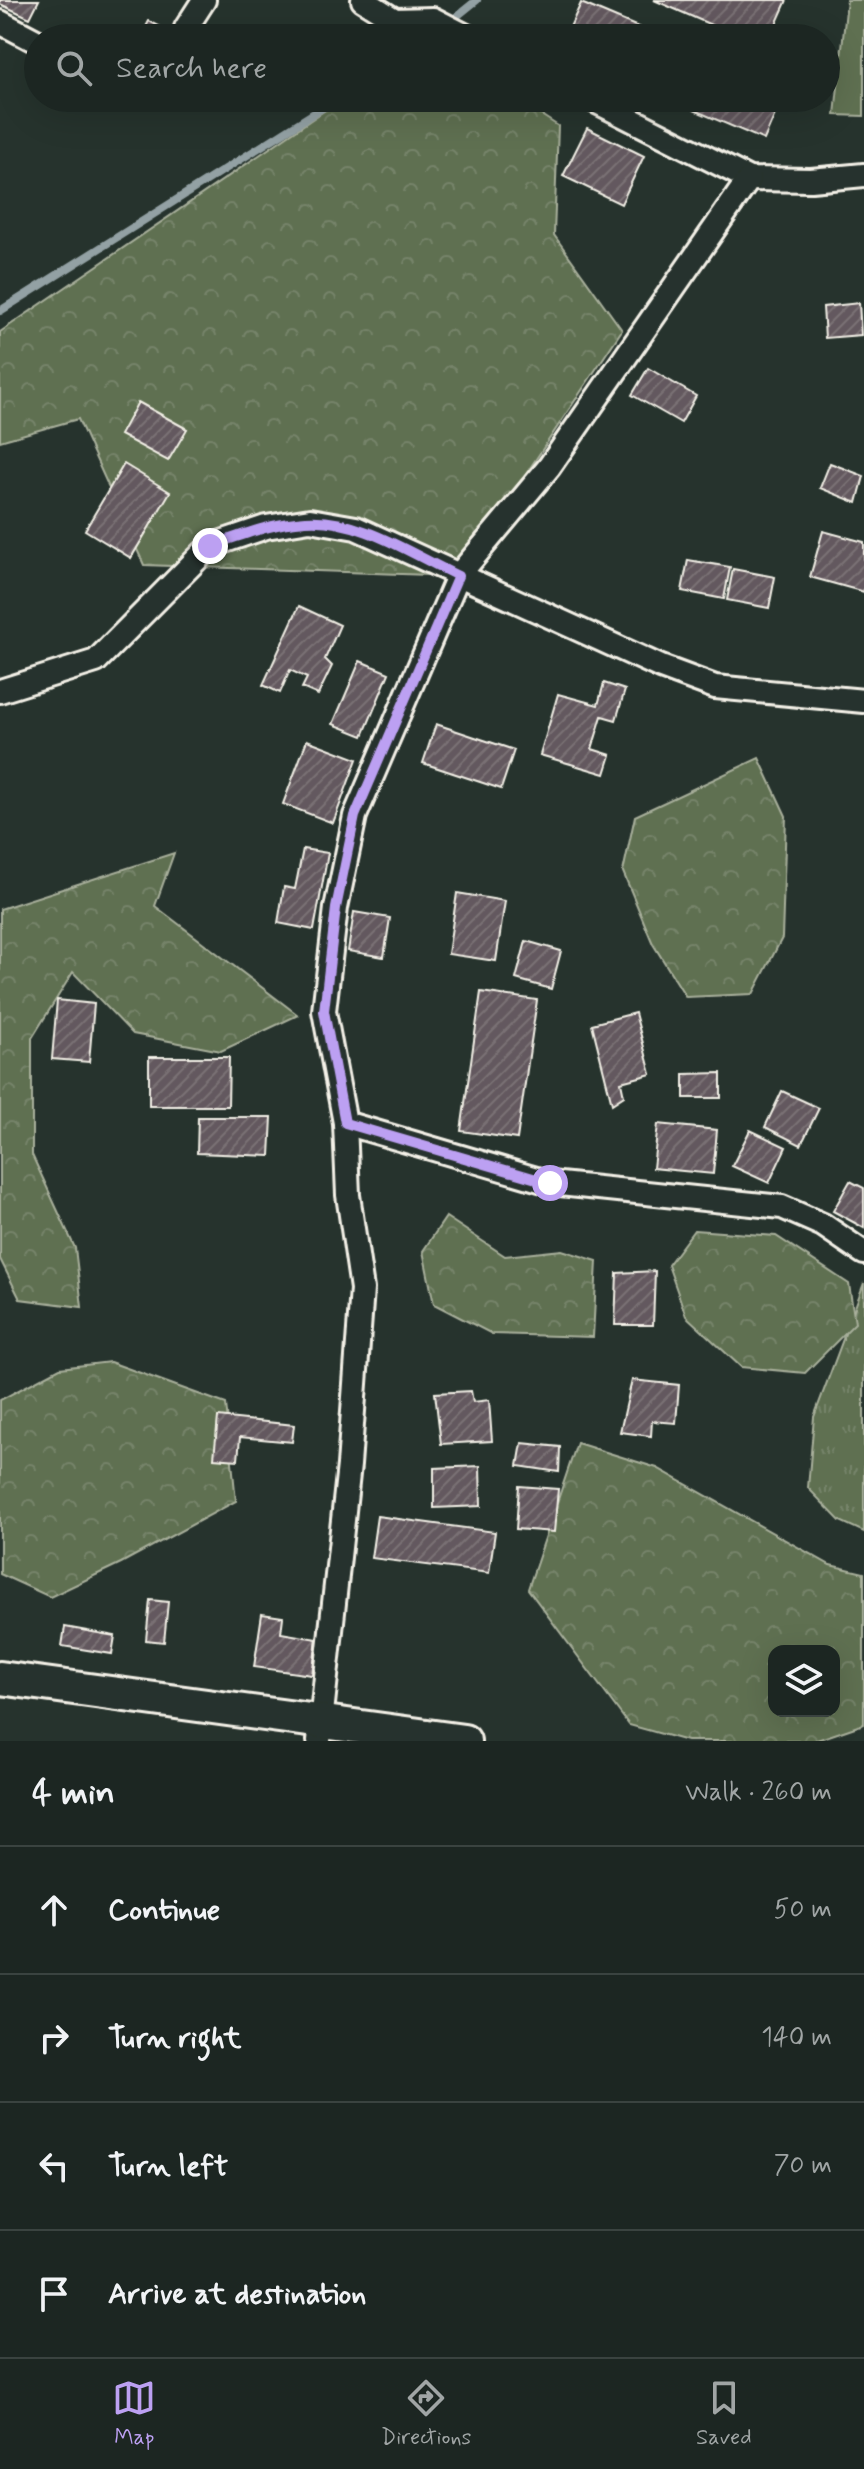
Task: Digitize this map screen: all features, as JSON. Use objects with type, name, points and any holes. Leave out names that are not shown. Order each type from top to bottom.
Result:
[{"type":"street","points":[[189,24],[204,0]]},
{"type":"street","points":[[363,0],[395,20],[433,13]]},
{"type":"street","points":[[0,22],[24,35]]},
{"type":"street","points":[[617,112],[749,179],[811,180],[864,175]]},
{"type":"street","points":[[320,1731],[349,1465],[362,1289],[348,1195],[345,1123],[324,1011],[336,908],[355,816],[458,576],[549,467],[749,179]]},
{"type":"street","points":[[0,691],[96,661],[210,546],[266,527],[310,520],[356,528],[458,576],[715,687],[864,701]]},
{"type":"street","points":[[345,1123],[550,1183],[782,1207],[823,1225],[864,1253]]},
{"type":"street","points":[[0,1678],[320,1731],[464,1741]]},
{"type":"green space","points":[[847,0],[864,0],[864,116],[835,115],[835,112],[840,112],[840,67]]},
{"type":"green space","points":[[322,112],[536,112],[558,126],[554,235],[622,330],[458,576],[144,565],[78,419],[0,441],[0,332]]},
{"type":"green space","points":[[759,758],[786,816],[782,938],[753,994],[686,997],[653,944],[623,872],[635,816]]},
{"type":"green space","points":[[174,853],[155,906],[298,1015],[221,1051],[133,1034],[73,972],[32,1038],[32,1155],[75,1248],[82,1307],[20,1299],[0,1259],[0,909]]},
{"type":"green space","points":[[446,1217],[505,1256],[562,1250],[597,1261],[593,1337],[492,1334],[434,1304],[423,1251]]},
{"type":"green space","points":[[694,1230],[776,1236],[849,1284],[855,1323],[805,1373],[741,1367],[686,1316],[668,1265]]},
{"type":"green space","points":[[864,1283],[864,1532],[840,1521],[808,1488],[814,1417]]},
{"type":"green space","points":[[110,1362],[226,1404],[236,1501],[50,1597],[0,1574],[0,1400],[60,1368]]},
{"type":"green space","points":[[577,1443],[657,1468],[830,1565],[864,1573],[864,1724],[814,1741],[687,1741],[629,1725],[528,1589]]},
{"type":"building","points":[[0,0],[39,0],[30,18],[0,4]]},
{"type":"building","points":[[654,0],[787,0],[776,24],[709,24]]},
{"type":"building","points":[[581,3],[631,24],[571,24]]},
{"type":"building","points":[[699,112],[776,112],[764,140]]},
{"type":"building","points":[[587,128],[644,156],[621,204],[563,176]]},
{"type":"building","points":[[859,303],[861,335],[825,338],[823,307]]},
{"type":"building","points":[[648,368],[696,396],[681,423],[632,395]]},
{"type":"building","points":[[138,402],[187,429],[168,461],[120,435]]},
{"type":"building","points":[[830,463],[864,476],[857,503],[820,488]]},
{"type":"building","points":[[124,464],[170,492],[131,558],[85,530]]},
{"type":"building","points":[[823,531],[864,542],[864,592],[810,577]]},
{"type":"building","points":[[688,560],[730,567],[724,599],[682,591]]},
{"type":"building","points":[[733,569],[775,577],[769,608],[727,600]]},
{"type":"building","points":[[299,606],[340,625],[325,659],[332,666],[318,695],[302,688],[307,678],[290,670],[280,693],[263,685]]},
{"type":"building","points":[[360,661],[389,673],[363,736],[333,724]]},
{"type":"building","points":[[604,683],[625,690],[616,720],[602,716],[592,749],[611,755],[605,774],[540,755],[558,694],[598,705]]},
{"type":"building","points":[[436,724],[514,750],[501,789],[423,763]]},
{"type":"building","points":[[307,740],[357,759],[333,823],[283,804]]},
{"type":"building","points":[[303,849],[328,853],[314,930],[278,923],[284,887],[295,889]]},
{"type":"building","points":[[457,893],[505,901],[496,961],[448,954]]},
{"type":"building","points":[[354,912],[390,918],[384,957],[348,951]]},
{"type":"building","points":[[526,941],[561,951],[551,989],[516,979]]},
{"type":"building","points":[[481,992],[537,1000],[517,1139],[461,1131]]},
{"type":"building","points":[[57,1000],[94,1004],[89,1062],[52,1059]]},
{"type":"building","points":[[635,1013],[651,1074],[621,1082],[624,1096],[612,1104],[592,1024]]},
{"type":"building","points":[[149,1057],[229,1057],[228,1106],[149,1106]]},
{"type":"building","points":[[721,1073],[721,1098],[684,1098],[684,1074]]},
{"type":"building","points":[[782,1091],[819,1108],[801,1145],[765,1127]]},
{"type":"building","points":[[198,1117],[272,1117],[270,1156],[197,1153]]},
{"type":"building","points":[[658,1124],[717,1130],[713,1174],[653,1168]]},
{"type":"building","points":[[750,1130],[786,1147],[769,1183],[732,1166]]},
{"type":"building","points":[[850,1181],[864,1188],[864,1228],[833,1211]]},
{"type":"building","points":[[655,1271],[653,1325],[615,1325],[617,1273]]},
{"type":"building","points":[[632,1380],[679,1385],[676,1423],[652,1421],[651,1436],[620,1432]]},
{"type":"building","points":[[471,1391],[473,1402],[489,1400],[492,1441],[441,1444],[435,1393]]},
{"type":"building","points":[[218,1417],[294,1425],[292,1442],[240,1437],[238,1460],[214,1458]]},
{"type":"building","points":[[522,1443],[560,1447],[559,1472],[518,1466]]},
{"type":"building","points":[[480,1466],[481,1506],[434,1508],[434,1468]]},
{"type":"building","points":[[519,1486],[558,1489],[554,1532],[516,1529]]},
{"type":"building","points":[[377,1516],[495,1532],[489,1573],[371,1558]]},
{"type":"building","points":[[150,1600],[168,1602],[164,1642],[146,1640]]},
{"type":"building","points":[[262,1614],[283,1617],[281,1633],[317,1639],[312,1675],[254,1667]]},
{"type":"building","points":[[65,1627],[115,1636],[112,1654],[62,1646]]},
{"type":"waterway","points":[[447,24],[477,0]]},
{"type":"waterway","points":[[0,311],[316,112]]},
{"type":"route","points":[[210,546],[266,527],[310,520],[356,528],[458,576],[355,816],[336,908],[324,1011],[345,1123],[550,1183]]}]
